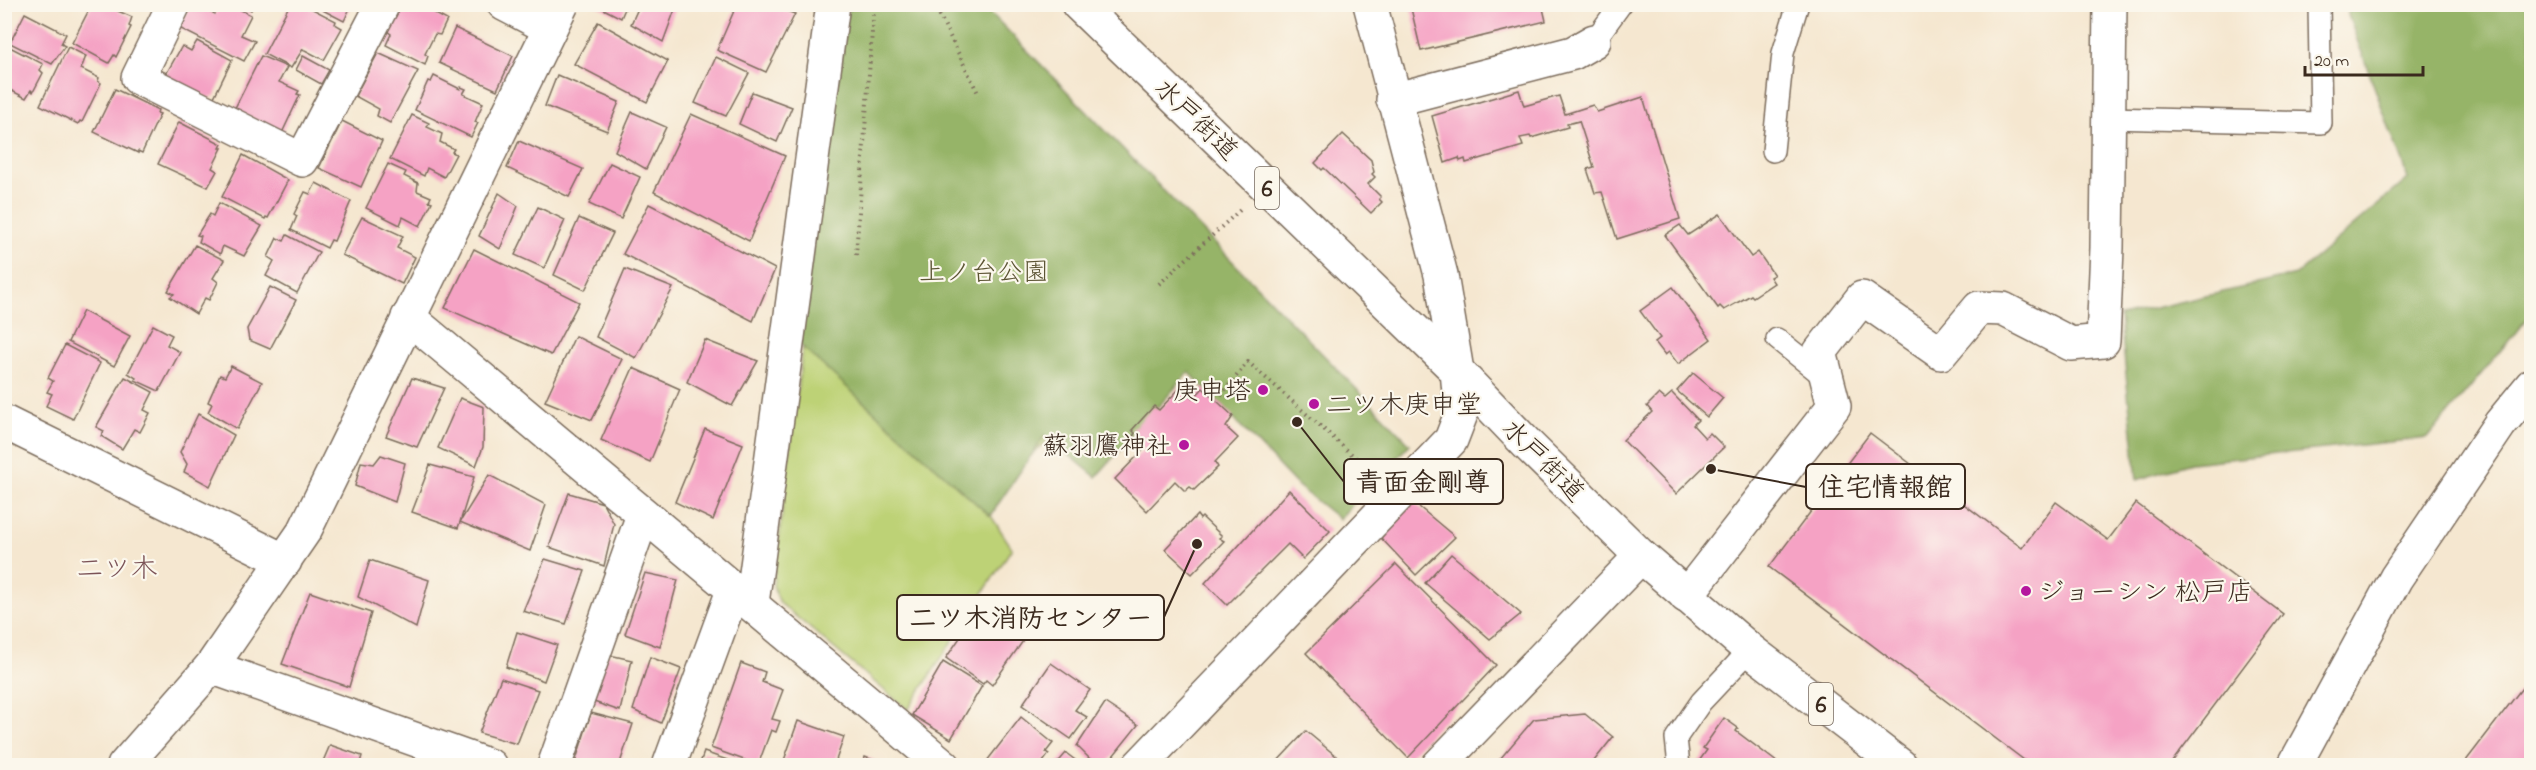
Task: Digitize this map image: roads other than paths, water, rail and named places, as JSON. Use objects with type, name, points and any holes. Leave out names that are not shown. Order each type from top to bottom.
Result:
[{"type":"main road","points":[[174,4],[138,78],[302,160],[383,4]]},
{"type":"main road","points":[[124,765],[211,666],[305,530],[556,16],[504,4]]},
{"type":"main road","points":[[669,765],[743,596],[833,4]]},
{"type":"main road","name":"水戸街道","points":[[1078,4],[1457,371],[1528,445],[1641,556],[1750,650],[1901,765]]},
{"type":"main road","points":[[1139,765],[1452,440],[1461,414],[1457,371],[1441,275],[1393,100],[1370,4]]},
{"type":"main road","points":[[1686,596],[1834,406],[1820,352],[1862,298],[1941,353],[1979,308],[2003,309],[2071,344],[2103,341],[2107,248],[2110,4]]},
{"type":"main road","points":[[1393,100],[1573,53],[1594,41]]},
{"type":"main road","points":[[408,316],[944,765]]},
{"type":"main road","points":[[2294,765],[2396,578],[2500,424],[2532,386]]},
{"type":"main road","points":[[4,422],[285,561]]},
{"type":"main road","points":[[554,765],[643,515]]},
{"type":"main road","points":[[1438,765],[1641,556]]},
{"type":"main road","points":[[211,666],[489,765]]},
{"type":"lane","points":[[1594,41],[1621,4]]},
{"type":"lane","points":[[1773,151],[1783,53],[1798,4]]},
{"type":"lane","points":[[2108,118],[2320,123],[2319,4]]},
{"type":"lane","points":[[1777,339],[1827,379]]},
{"type":"lane","points":[[1679,765],[1676,738],[1701,702],[1750,650]]},
{"type":"place","name":"庚申塔","points":[[1263,390]]},
{"type":"place","name":"二ツ木庚申堂","points":[[1314,404]]},
{"type":"place","name":"青面金剛尊","points":[[1297,422]]},
{"type":"place","name":"蘇羽鷹神社","points":[[1184,445]]},
{"type":"place","name":"住宅情報館","points":[[1711,469]]},
{"type":"place","name":"二ツ木消防センター","points":[[1197,544]]},
{"type":"place","name":"ジョーシン 松戸店","points":[[2026,591]]},
{"type":"district","name":"二ツ木","points":[[117,568]]},
{"type":"park label","name":"上ノ台公園","points":[[984,271]]}]
